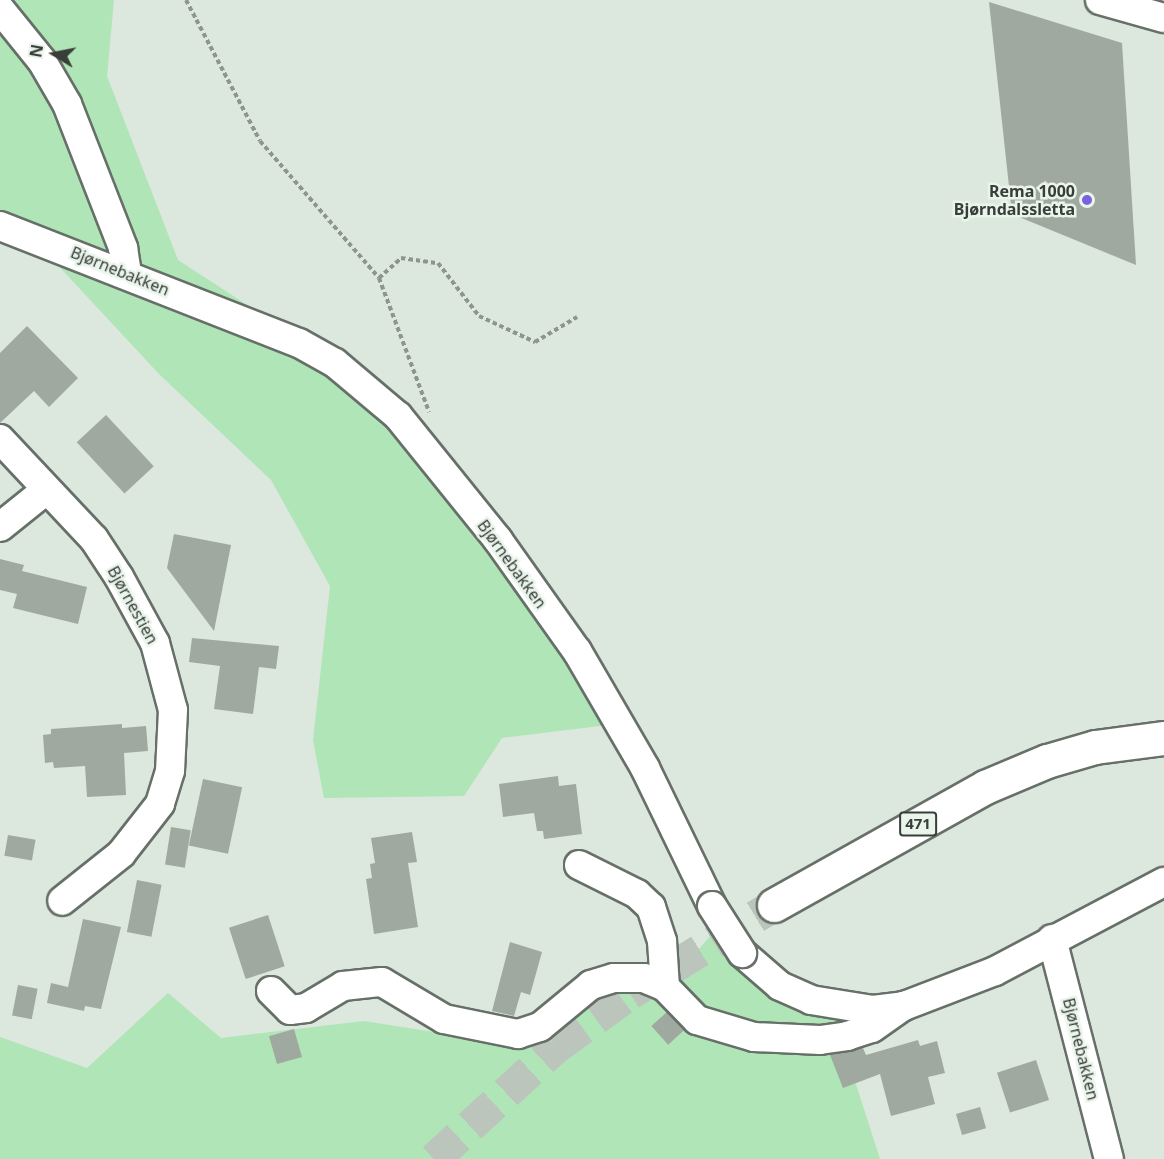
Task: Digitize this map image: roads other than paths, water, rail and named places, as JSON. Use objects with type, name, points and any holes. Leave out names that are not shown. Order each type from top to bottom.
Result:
[{"type":"main road","name":"471","points":[[1164,738],[1095,747],[1037,765],[985,787],[774,904],[1046,779],[1093,765],[1164,758]]},
{"type":"street","points":[[1100,0],[1133,4],[1164,18]]},
{"type":"street","points":[[0,9],[42,61],[67,104],[123,248],[128,273]]},
{"type":"street","name":"Bjørnebakken","points":[[0,226],[128,273],[299,343],[335,363],[422,442],[577,651],[645,768],[712,906],[742,953],[780,986],[812,1000],[873,1010],[904,1006],[960,987],[1164,882]]},
{"type":"street","name":"Bjørnestien","points":[[0,439],[94,539],[140,610],[155,643],[173,710],[170,771],[160,804],[121,854],[70,893]]},
{"type":"street","points":[[0,527],[46,490]]},
{"type":"street","points":[[271,991],[290,1010],[306,1008],[343,986],[382,982],[444,1019],[518,1034],[540,1027],[591,985],[614,978],[644,978],[665,987],[662,941],[651,907],[637,894],[579,865]]},
{"type":"street","name":"Bjørnebakken","points":[[1052,939],[1108,1159]]},
{"type":"street","name":"Bjørnebakken","points":[[665,987],[677,1004],[697,1020],[754,1037],[820,1040],[847,1036],[872,1028],[904,1006]]},
{"type":"tunnel","points":[[434,1159],[556,1047],[630,993],[774,905]]},
{"type":"place","name":"Rema 1000 Bjørndalssletta","points":[[1087,200]]}]
